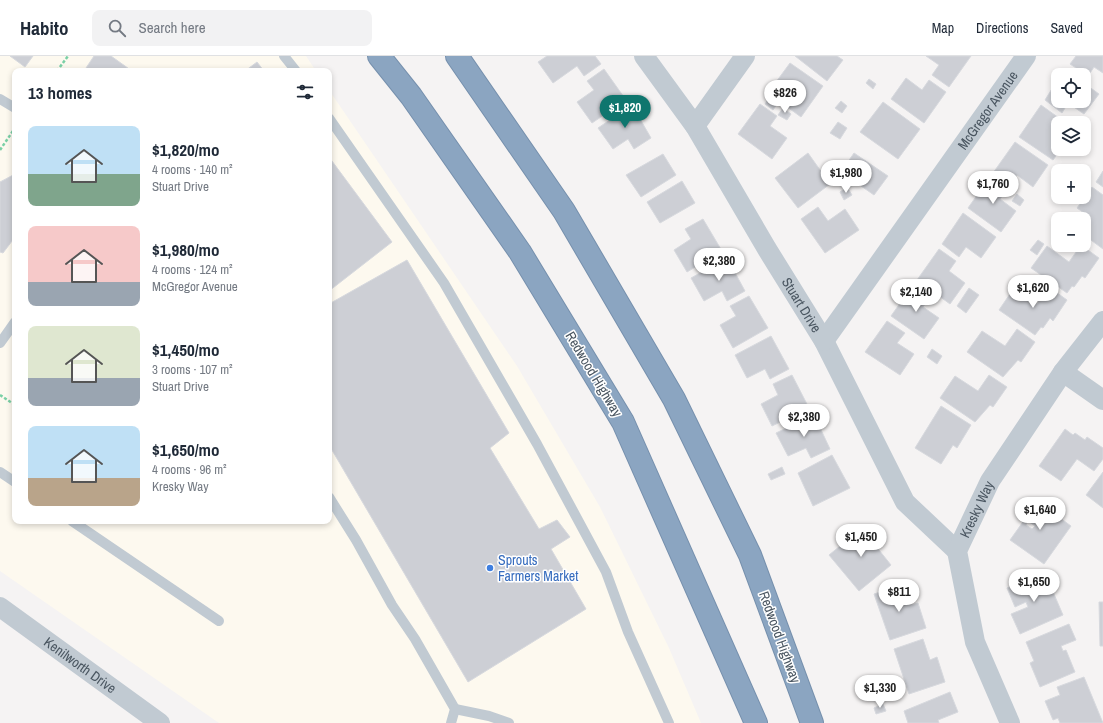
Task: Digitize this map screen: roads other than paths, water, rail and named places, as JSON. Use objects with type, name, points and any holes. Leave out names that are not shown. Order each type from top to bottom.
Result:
[{"type":"highway","name":"Redwood Highway","points":[[378,56],[411,96],[520,252],[623,422],[756,723]]},
{"type":"highway","name":"Redwood Highway","points":[[457,56],[564,211],[674,399],[750,555],[812,723]]},
{"type":"street","name":"Stuart Drive","points":[[644,56],[695,126],[770,255],[824,341],[905,502],[957,551]]},
{"type":"street","points":[[695,126],[745,56]]},
{"type":"street","name":"McGregor Avenue","points":[[824,341],[1026,56]]},
{"type":"street","name":"Kresky Way","points":[[1010,723],[975,642],[957,551],[990,481],[1063,372],[1103,321]]},
{"type":"street","points":[[1063,372],[1103,400]]},
{"type":"street","name":"Kenilworth Drive","points":[[0,608],[160,723]]},
{"type":"lane","points":[[284,56],[294,68]]},
{"type":"lane","points":[[0,99],[12,106]]},
{"type":"lane","points":[[332,122],[444,283],[537,444],[606,572],[628,632],[669,723]]},
{"type":"lane","points":[[0,343],[12,326]]},
{"type":"lane","points":[[0,472],[12,480]]},
{"type":"lane","points":[[332,502],[356,540],[392,605],[415,639],[455,709],[451,723]]},
{"type":"lane","points":[[76,524],[219,621]]},
{"type":"lane","points":[[455,709],[489,716],[509,723]]},
{"type":"place","name":"Sprouts Farmers Market","points":[[490,568]]}]
